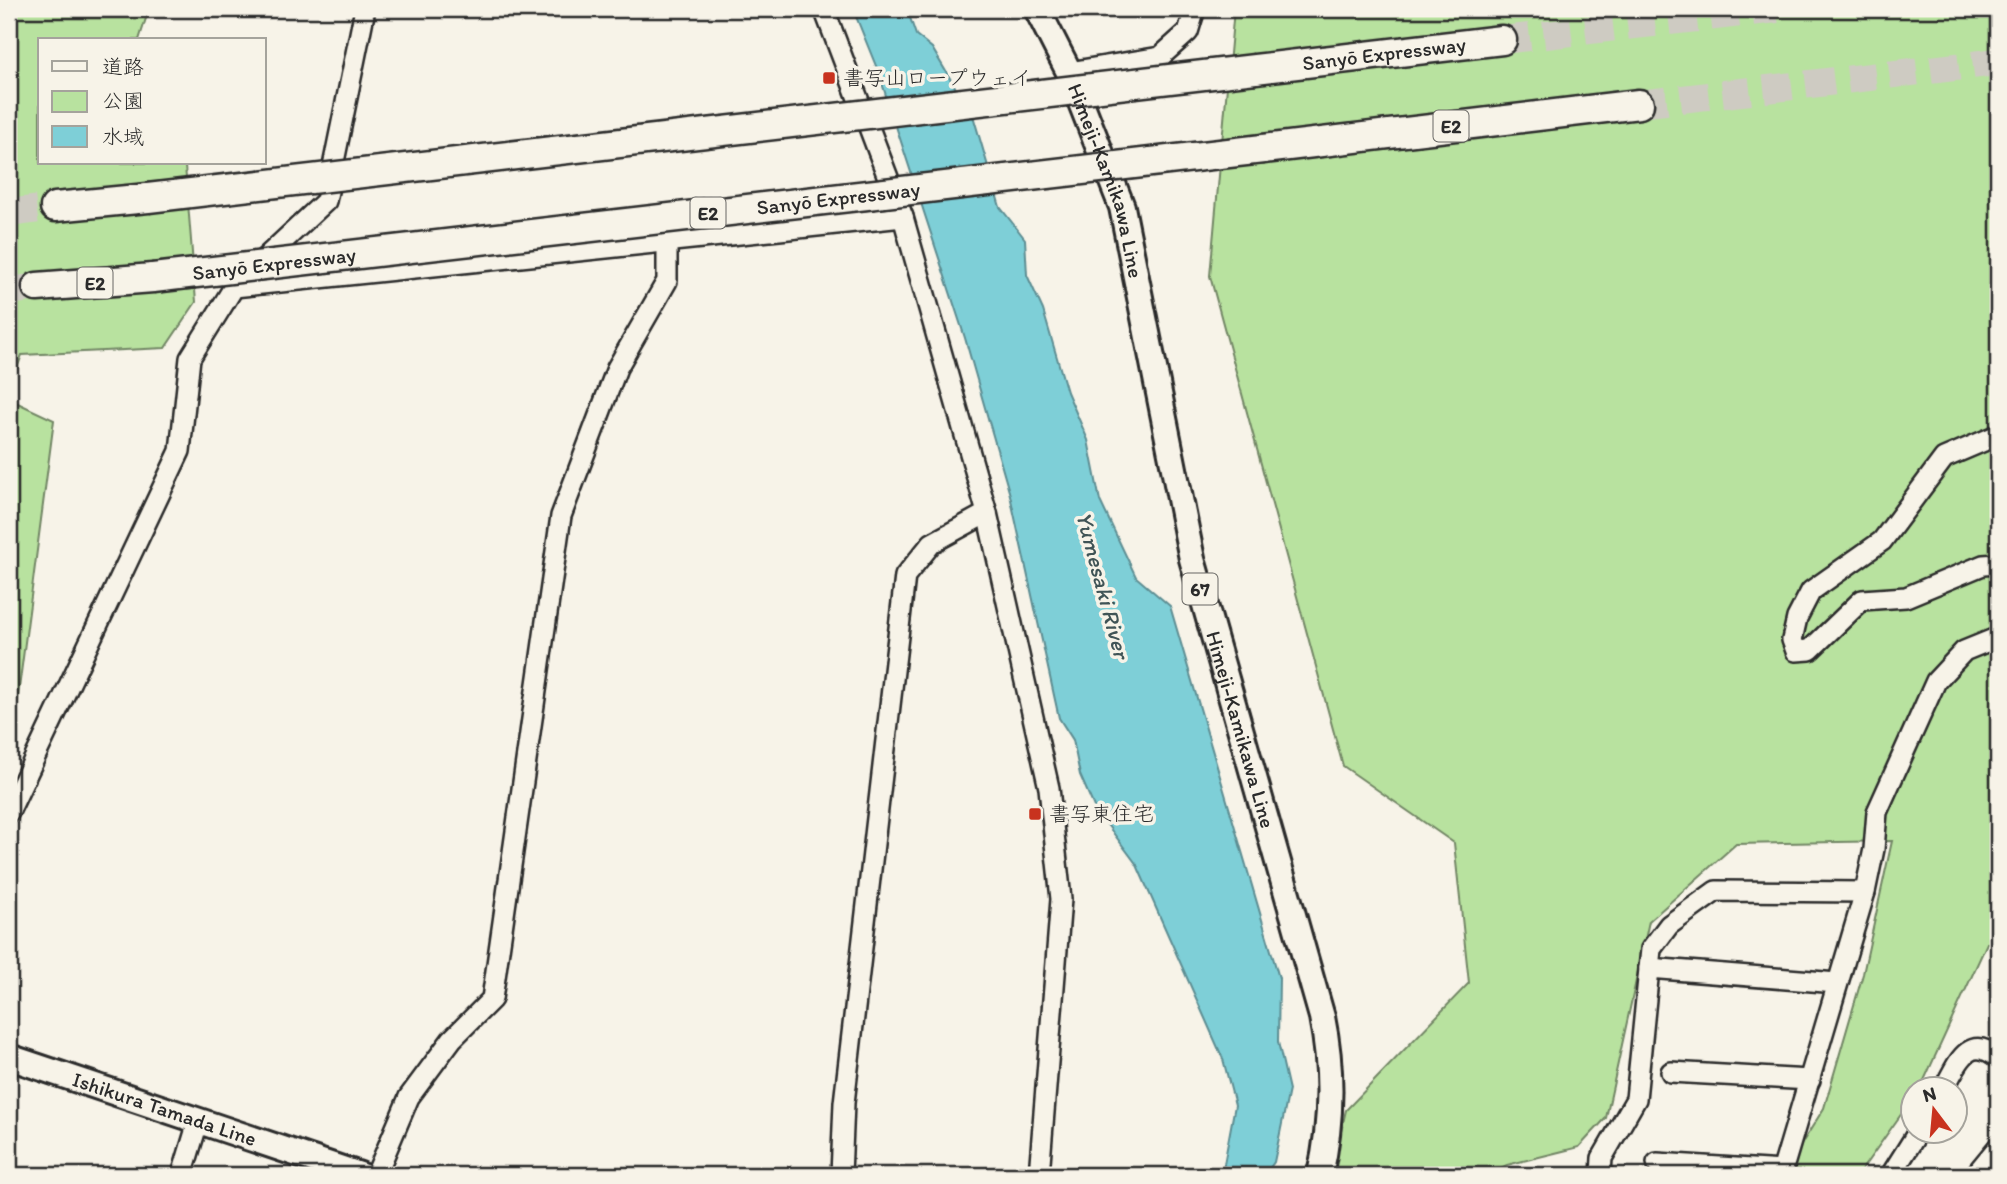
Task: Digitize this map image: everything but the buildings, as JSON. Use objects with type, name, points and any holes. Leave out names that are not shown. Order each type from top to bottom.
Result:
[{"type":"highway","name":"Sanyō Expressway","points":[[55,207],[1502,40]]},
{"type":"highway","name":"Sanyō Expressway","points":[[37,287],[153,278],[1639,104]]},
{"type":"main road","name":"Himeji-Kamikawa Line","points":[[1037,9],[1069,72],[1122,207],[1192,559],[1322,1017],[1330,1057],[1331,1097],[1320,1175]]},
{"type":"main road","name":"Ishikura Tamada Line","points":[[9,1057],[360,1175]]},
{"type":"street","points":[[9,813],[180,451],[190,358],[234,287],[326,201],[365,9]]},
{"type":"street","points":[[824,9],[903,217],[987,513],[1049,788],[1061,899],[1039,1175]]},
{"type":"street","points":[[1069,72],[1160,57],[1188,32],[1195,9]]},
{"type":"street","points":[[234,287],[903,217]]},
{"type":"street","points":[[376,1175],[409,1097],[452,1039],[492,999],[561,516],[617,368],[667,281],[667,242]]},
{"type":"street","points":[[1998,435],[1944,458],[1882,541],[1811,591],[1797,618],[1792,640],[1797,652],[1810,650],[1862,600],[1906,597],[1983,565],[1998,564]]},
{"type":"street","points":[[841,1175],[844,1103],[905,576],[932,543],[987,513]]},
{"type":"street","points":[[1657,1163],[1782,1173],[1865,892],[1874,849],[1877,812],[1936,681],[1964,651],[1996,638],[1998,640]]},
{"type":"street","points":[[1601,1175],[1602,1158],[1636,1099],[1651,949],[1669,926],[1716,891],[1865,892]]},
{"type":"street","points":[[1649,968],[1837,983]]},
{"type":"street","points":[[1951,1076],[1965,1052],[1975,1048],[1987,1048],[1998,1058]]},
{"type":"street","points":[[1671,1072],[1810,1080]]},
{"type":"street","points":[[182,1175],[198,1122]]},
{"type":"street","points":[[1891,1175],[1909,1146]]},
{"type":"street","points":[[1975,1175],[1998,1147]]},
{"type":"green space","points":[[9,9],[149,9],[140,38],[38,38],[38,164],[185,166],[196,302],[165,348],[22,355],[9,390]]},
{"type":"green space","points":[[1234,9],[1998,9],[1998,942],[1987,943],[1926,1076],[1898,1076],[1898,1119],[1858,1175],[1782,1175],[1824,1108],[1863,974],[1892,841],[1736,844],[1649,921],[1606,1118],[1579,1147],[1507,1165],[1486,1175],[1331,1175],[1346,1110],[1469,983],[1454,843],[1343,766],[1210,276]]},
{"type":"green space","points":[[9,399],[54,420],[15,719],[9,726]]},
{"type":"water","name":"Yumesaki River","points":[[853,9],[907,9],[916,35],[932,48],[974,119],[1000,207],[1025,239],[1027,275],[1043,310],[1067,392],[1088,440],[1100,501],[1136,577],[1170,606],[1279,978],[1278,1042],[1289,1090],[1274,1162],[1265,1175],[1222,1175],[1235,1105],[1223,1059],[1137,865],[1094,807],[1080,775],[1073,740],[1059,718],[1010,495],[965,338],[878,71]]},
{"type":"tunnel","points":[[1502,40],[1777,9]]},
{"type":"tunnel","points":[[1639,104],[1998,62]]},
{"type":"tunnel","points":[[9,213],[55,207]]},
{"type":"tunnel","points":[[9,291],[37,287]]},
{"type":"place","name":"書写山ロープウェイ","points":[[829,78]]},
{"type":"place","name":"書写東住宅","points":[[1035,814]]}]
